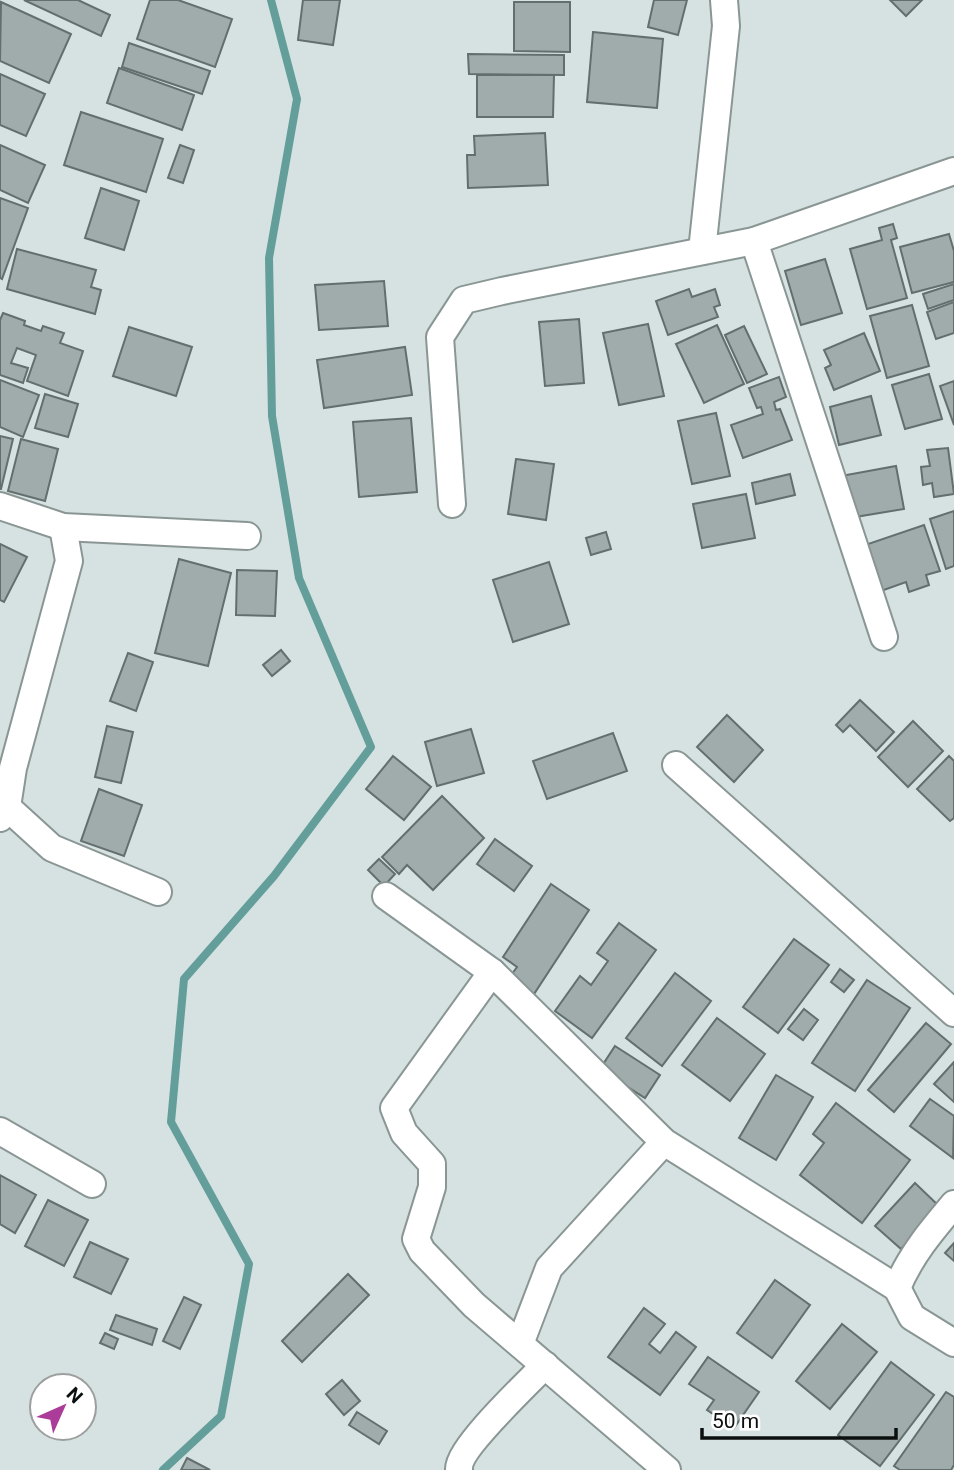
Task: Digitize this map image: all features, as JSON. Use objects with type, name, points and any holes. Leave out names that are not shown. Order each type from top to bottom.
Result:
[{"type":"street","points":[[702,251],[726,26],[724,0]]},
{"type":"street","points":[[452,504],[440,338],[464,300],[754,241],[954,171]]},
{"type":"street","points":[[754,241],[884,637]]},
{"type":"street","points":[[0,506],[63,527],[247,536]]},
{"type":"street","points":[[63,527],[69,561],[3,812],[52,848],[158,892]]},
{"type":"street","points":[[676,765],[954,1013]]},
{"type":"street","points":[[386,896],[492,972],[664,1142],[897,1288],[912,1317],[954,1343]]},
{"type":"street","points":[[492,972],[394,1108],[404,1133],[432,1164],[432,1187],[416,1239],[422,1251],[474,1305],[667,1470]]},
{"type":"street","points":[[0,1131],[92,1184]]},
{"type":"street","points":[[520,1344],[549,1268],[664,1142]]},
{"type":"street","points":[[897,1288],[904,1270],[954,1204]]},
{"type":"street","points":[[459,1470],[458,1462],[470,1445],[545,1365]]},
{"type":"building","points":[[24,0],[78,0],[110,15],[101,36]]},
{"type":"building","points":[[150,0],[178,0],[232,19],[215,67],[137,39]]},
{"type":"building","points":[[303,0],[340,0],[333,45],[298,40]]},
{"type":"building","points":[[654,0],[687,0],[678,35],[648,27]]},
{"type":"building","points":[[890,0],[922,0],[906,16]]},
{"type":"building","points":[[1,2],[71,34],[49,83],[0,61]]},
{"type":"building","points":[[514,2],[570,2],[570,52],[514,51]]},
{"type":"building","points":[[593,32],[663,39],[657,108],[587,102]]},
{"type":"building","points":[[129,43],[210,71],[202,94],[122,67]]},
{"type":"building","points":[[468,54],[564,55],[564,75],[469,74]]},
{"type":"building","points":[[119,68],[194,95],[182,130],[107,103]]},
{"type":"building","points":[[0,74],[45,94],[26,136],[0,125]]},
{"type":"building","points":[[477,75],[554,75],[553,117],[477,117]]},
{"type":"building","points":[[81,112],[163,139],[146,192],[64,165]]},
{"type":"building","points":[[545,133],[548,185],[468,188],[467,155],[475,155],[474,136]]},
{"type":"building","points":[[0,145],[45,165],[28,203],[0,190]]},
{"type":"building","points":[[180,145],[194,150],[183,183],[168,178]]},
{"type":"building","points":[[101,188],[139,201],[124,250],[85,238]]},
{"type":"building","points":[[0,198],[28,208],[2,279],[0,278]]},
{"type":"building","points":[[893,224],[897,238],[891,240],[907,298],[867,309],[850,249],[882,240],[879,228]]},
{"type":"building","points":[[949,234],[954,251],[954,282],[912,293],[900,247]]},
{"type":"building","points":[[17,249],[96,270],[91,287],[101,290],[95,314],[7,289]]},
{"type":"building","points":[[825,259],[842,313],[801,325],[785,271]]},
{"type":"building","points":[[384,281],[388,326],[319,330],[315,285]]},
{"type":"building","points":[[954,284],[954,300],[928,309],[923,294]]},
{"type":"building","points":[[689,289],[692,297],[715,289],[720,305],[714,307],[718,317],[668,335],[656,301]]},
{"type":"building","points":[[954,302],[954,333],[936,339],[927,312]]},
{"type":"building","points":[[912,305],[929,366],[887,378],[870,316]]},
{"type":"building","points":[[3,313],[25,321],[24,325],[41,331],[43,326],[64,333],[60,343],[83,351],[68,396],[27,381],[36,355],[17,348],[11,363],[28,368],[23,383],[0,375],[0,320]]},
{"type":"building","points":[[579,319],[584,383],[545,386],[539,322]]},
{"type":"building","points":[[648,324],[664,396],[619,405],[603,333]]},
{"type":"building","points":[[717,325],[744,384],[704,403],[676,344]]},
{"type":"building","points":[[744,326],[767,374],[747,383],[725,335]]},
{"type":"building","points":[[129,327],[192,347],[176,396],[113,376]]},
{"type":"building","points":[[864,333],[880,371],[834,390],[825,368],[831,365],[824,350]]},
{"type":"building","points":[[405,347],[412,395],[324,408],[317,360]]},
{"type":"building","points":[[929,374],[942,419],[905,429],[892,385]]},
{"type":"building","points":[[779,377],[786,397],[774,402],[776,410],[780,409],[792,440],[743,458],[731,425],[763,414],[761,407],[757,408],[749,388]]},
{"type":"building","points":[[0,380],[39,395],[23,437],[0,427]]},
{"type":"building","points":[[954,381],[954,425],[940,386]]},
{"type":"building","points":[[45,394],[78,404],[68,437],[35,428]]},
{"type":"building","points":[[871,396],[881,435],[839,445],[830,407]]},
{"type":"building","points":[[716,413],[730,476],[692,484],[678,421]]},
{"type":"building","points":[[411,418],[417,492],[359,497],[353,422]]},
{"type":"building","points":[[0,436],[13,439],[1,489],[0,489]]},
{"type":"building","points":[[21,439],[58,449],[45,501],[8,491]]},
{"type":"building","points":[[948,448],[954,494],[934,497],[932,483],[923,485],[921,467],[930,466],[927,450]]},
{"type":"building","points":[[516,459],[554,464],[546,520],[508,514]]},
{"type":"building","points":[[896,466],[904,509],[849,518],[841,476]]},
{"type":"building","points":[[790,474],[795,495],[756,504],[752,483]]},
{"type":"building","points":[[746,494],[755,538],[702,548],[693,504]]},
{"type":"building","points":[[954,511],[954,566],[946,569],[930,519]]},
{"type":"building","points":[[924,525],[940,571],[926,575],[929,585],[909,592],[906,582],[881,591],[865,545]]},
{"type":"building","points":[[606,532],[611,549],[591,555],[586,538]]},
{"type":"building","points":[[0,544],[27,557],[4,602],[0,600]]},
{"type":"building","points":[[179,559],[231,573],[208,666],[155,653]]},
{"type":"building","points":[[549,562],[569,624],[513,642],[493,580]]},
{"type":"building","points":[[237,570],[277,571],[275,616],[236,615]]},
{"type":"building","points":[[281,650],[290,661],[272,676],[263,665]]},
{"type":"building","points":[[128,653],[153,662],[136,711],[110,701]]},
{"type":"building","points":[[860,700],[894,732],[876,751],[850,725],[843,732],[836,725]]},
{"type":"building","points":[[727,715],[763,750],[734,782],[697,747]]},
{"type":"building","points":[[913,721],[943,751],[908,787],[878,757]]},
{"type":"building","points":[[107,726],[133,732],[121,783],[95,777]]},
{"type":"building","points":[[471,729],[484,773],[437,786],[425,742]]},
{"type":"building","points":[[613,733],[627,771],[547,799],[533,761]]},
{"type":"building","points":[[393,756],[431,787],[404,820],[366,789]]},
{"type":"building","points":[[949,756],[954,761],[954,818],[950,821],[917,789]]},
{"type":"building","points":[[99,789],[142,805],[124,856],[81,841]]},
{"type":"building","points":[[442,796],[484,838],[433,890],[407,865],[399,874],[382,857]]},
{"type":"building","points":[[495,839],[532,866],[514,891],[477,864]]},
{"type":"building","points":[[379,859],[395,874],[384,886],[368,870]]},
{"type":"building","points":[[551,884],[589,910],[534,994],[509,978],[517,967],[503,957]]},
{"type":"building","points":[[619,923],[656,950],[592,1038],[555,1011],[580,976],[591,985],[608,961],[597,953]]},
{"type":"building","points":[[794,939],[829,965],[778,1033],[743,1007]]},
{"type":"building","points":[[840,969],[854,980],[844,992],[831,982]]},
{"type":"building","points":[[675,973],[711,1001],[662,1066],[626,1038]]},
{"type":"building","points":[[867,980],[910,1008],[855,1091],[812,1063]]},
{"type":"building","points":[[804,1009],[818,1020],[803,1040],[788,1029]]},
{"type":"building","points":[[717,1018],[765,1054],[730,1101],[682,1065]]},
{"type":"building","points":[[926,1023],[951,1044],[894,1112],[868,1090]]},
{"type":"building","points":[[615,1046],[660,1075],[645,1098],[600,1069]]},
{"type":"building","points":[[954,1062],[954,1102],[934,1084]]},
{"type":"building","points":[[776,1075],[813,1097],[776,1160],[739,1138]]},
{"type":"building","points":[[930,1099],[954,1116],[953,1158],[910,1126]]},
{"type":"building","points":[[836,1103],[910,1160],[862,1223],[800,1175],[824,1143],[813,1134]]},
{"type":"building","points":[[0,1175],[36,1195],[15,1233],[0,1224]]},
{"type":"building","points":[[915,1183],[940,1207],[901,1249],[875,1226]]},
{"type":"building","points":[[48,1200],[88,1220],[64,1266],[25,1246]]},
{"type":"building","points":[[90,1242],[128,1259],[111,1294],[74,1277]]},
{"type":"building","points":[[954,1243],[954,1261],[945,1253]]},
{"type":"building","points":[[348,1274],[369,1295],[302,1362],[282,1341]]},
{"type":"building","points":[[775,1280],[810,1305],[772,1358],[737,1333]]},
{"type":"building","points":[[184,1297],[201,1305],[180,1349],[163,1341]]},
{"type":"building","points":[[644,1308],[665,1324],[649,1344],[660,1353],[676,1332],[696,1347],[660,1395],[608,1357]]},
{"type":"building","points":[[116,1315],[157,1329],[152,1345],[110,1330]]},
{"type":"building","points":[[842,1324],[877,1352],[830,1409],[796,1381]]},
{"type":"building","points":[[105,1333],[118,1339],[114,1349],[100,1343]]},
{"type":"building","points":[[708,1357],[759,1392],[734,1428],[707,1410],[714,1400],[689,1384]]},
{"type":"building","points":[[891,1362],[934,1395],[880,1466],[838,1435]]},
{"type":"building","points":[[342,1380],[360,1401],[344,1415],[326,1394]]},
{"type":"building","points":[[946,1392],[954,1397],[954,1465],[951,1470],[900,1470],[894,1466]]},
{"type":"building","points":[[357,1412],[387,1431],[379,1444],[349,1425]]},
{"type":"building","points":[[187,1458],[210,1470],[181,1470]]},
{"type":"waterway","points":[[163,1470],[221,1416],[249,1264],[171,1122],[184,979],[274,876],[371,747],[299,578],[272,416],[269,258],[297,99],[271,0]]}]
